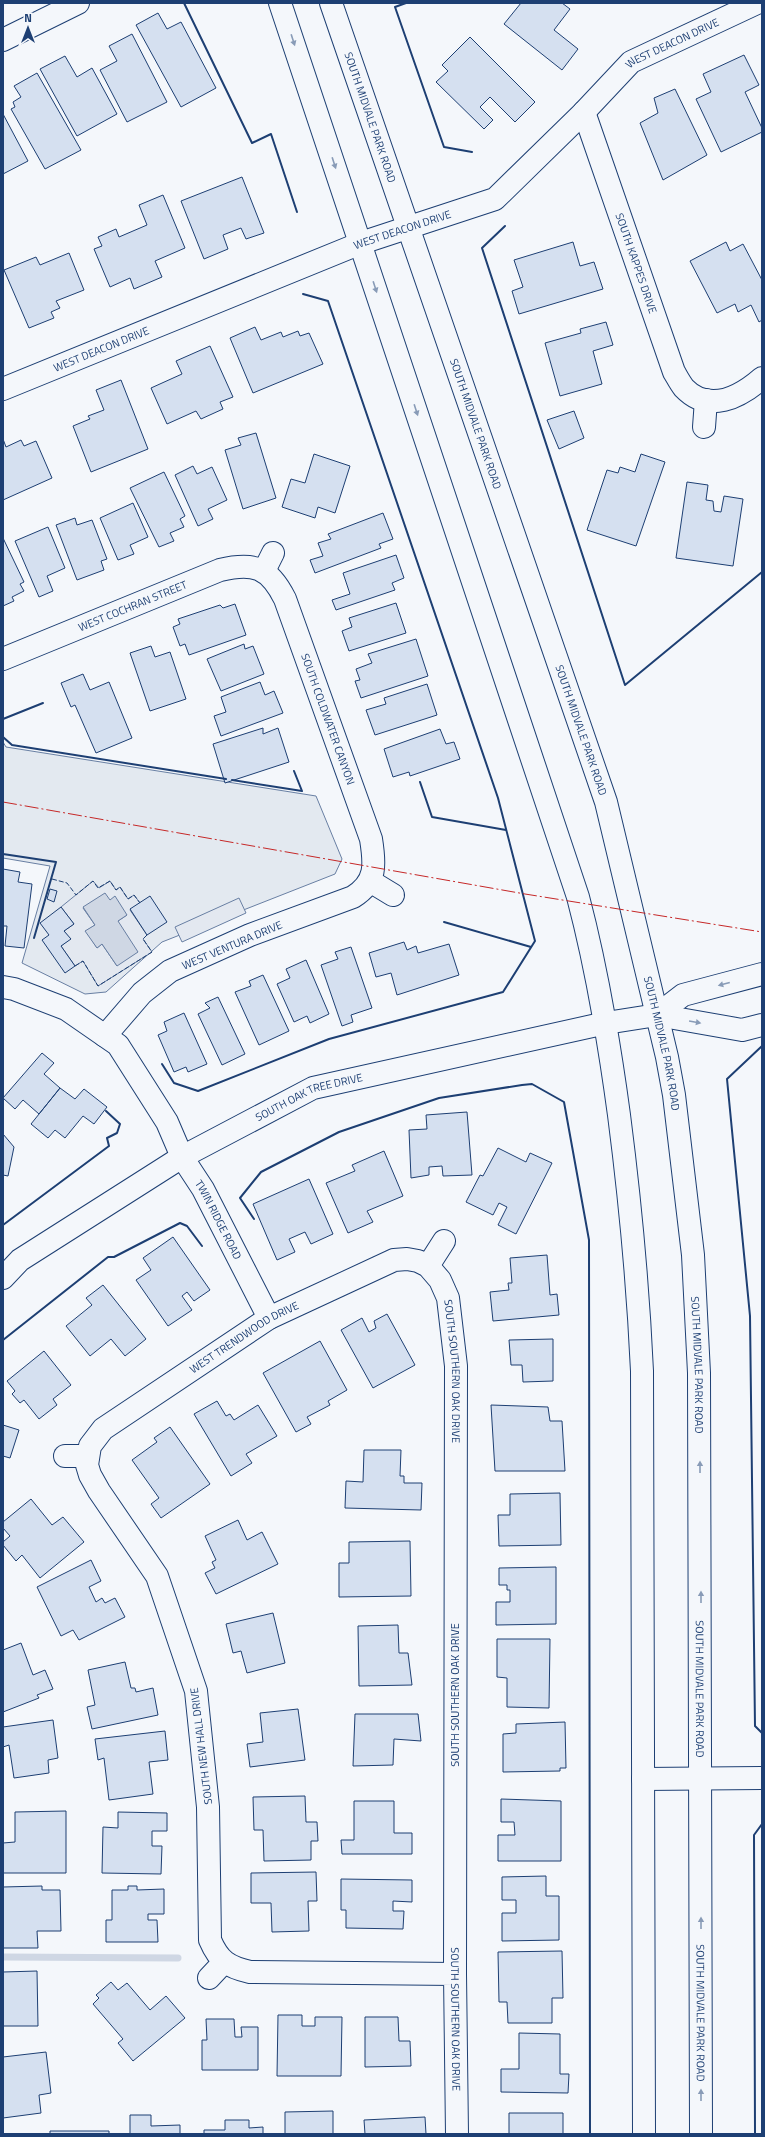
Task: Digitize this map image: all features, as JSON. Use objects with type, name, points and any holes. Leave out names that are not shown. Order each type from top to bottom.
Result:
[{"type":"street","points":[[3,40],[78,3]]},
{"type":"street","points":[[280,3],[578,897],[592,952],[606,1023],[631,1212],[640,1332],[643,1439],[644,2134]]},
{"type":"street","name":"SOUTH MIDVALE PARK ROAD","points":[[331,3],[606,802],[667,1057],[680,1136],[696,1294],[700,1420],[701,2134]]},
{"type":"street","name":"WEST DEACON DRIVE","points":[[3,389],[360,243],[408,226],[495,199],[584,112],[588,104],[631,62],[757,3]]},
{"type":"street","name":"SOUTH KAPPES DRIVE","points":[[584,112],[674,372],[684,387],[699,399],[706,400]]},
{"type":"street","points":[[704,427],[706,400],[730,399],[746,392],[762,378]]},
{"type":"street","name":"WEST COCHRAN STREET","points":[[3,659],[220,570],[268,562]]},
{"type":"street","name":"SOUTH COLDWATER CANYON","points":[[268,562],[290,614],[370,839],[374,862],[371,878]]},
{"type":"street","points":[[371,878],[393,895]]},
{"type":"street","name":"WEST VENTURA DRIVE","points":[[105,1036],[142,993],[170,971],[250,935],[353,897],[363,891],[371,878]]},
{"type":"street","points":[[657,1015],[683,995],[762,974]]},
{"type":"street","name":"TWIN RIDGE ROAD","points":[[3,987],[14,989],[66,1009],[118,1045],[167,1122],[182,1157],[203,1189],[269,1318]]},
{"type":"street","points":[[657,1015],[742,1030],[762,1025]]},
{"type":"street","name":"SOUTH OAK TREE DRIVE","points":[[3,1278],[20,1260],[182,1157],[313,1088],[606,1023],[657,1015]]},
{"type":"street","points":[[427,1265],[444,1241]]},
{"type":"street","name":"WEST TRENDWOOD DRIVE","points":[[88,1456],[90,1446],[103,1428],[269,1318],[381,1265],[407,1259],[427,1265]]},
{"type":"street","name":"SOUTH SOUTHERN OAK DRIVE","points":[[427,1265],[440,1280],[448,1298],[456,1366],[455,1974],[457,2134]]},
{"type":"street","points":[[65,1456],[88,1456]]},
{"type":"street","name":"SOUTH NEW HALL DRIVE","points":[[88,1456],[90,1475],[99,1491],[158,1576],[196,1691],[208,1808],[210,1940],[215,1952],[224,1962]]},
{"type":"street","points":[[643,1779],[762,1778]]},
{"type":"street","points":[[209,1978],[224,1962],[233,1968],[250,1972],[271,1974],[455,1974]]},
{"type":"shaded area","points":[[3,742],[6,747],[316,796],[342,859],[335,874],[162,942],[106,992],[85,994],[22,963],[50,866],[3,858]]},
{"type":"shaded area","points":[[93,881],[99,888],[110,881],[116,890],[120,887],[128,899],[134,895],[140,903],[130,910],[147,935],[143,939],[152,952],[98,986],[83,961],[75,966],[61,946],[70,939],[64,931],[74,924],[61,907]],"holes":[[[110,900],[127,915],[118,921],[117,966],[102,944],[97,948],[86,931],[95,925],[83,908]]]},
{"type":"shaded area","points":[[105,893],[110,900],[115,896],[127,915],[118,921],[138,952],[117,966],[102,944],[97,948],[85,931],[95,925],[83,907]]},
{"type":"shaded area","points":[[239,898],[246,913],[182,942],[175,927]]},
{"type":"building","points":[[521,3],[562,3],[570,9],[554,30],[578,49],[562,70],[504,24]]},
{"type":"building","points":[[158,13],[167,29],[181,22],[216,88],[181,107],[136,25]]},
{"type":"building","points":[[132,34],[167,102],[127,122],[100,70],[117,61],[109,46]]},
{"type":"building","points":[[470,37],[535,102],[515,122],[490,97],[480,107],[493,120],[484,129],[436,82],[448,71],[442,65]]},
{"type":"building","points":[[744,55],[759,85],[745,92],[762,128],[762,132],[721,152],[696,99],[711,92],[703,74]]},
{"type":"building","points":[[65,56],[77,77],[92,68],[117,114],[77,136],[40,69]]},
{"type":"building","points":[[37,73],[81,150],[45,169],[11,109],[15,107],[13,102],[21,97],[14,86]]},
{"type":"building","points":[[675,89],[707,155],[663,180],[640,123],[658,113],[654,98]]},
{"type":"building","points":[[3,114],[28,161],[3,174]]},
{"type":"building","points":[[242,177],[264,233],[246,239],[241,228],[223,235],[228,249],[204,259],[181,201]]},
{"type":"building","points":[[163,195],[185,248],[155,261],[162,277],[134,289],[130,278],[110,287],[94,249],[102,246],[98,237],[116,229],[119,237],[147,225],[139,205]]},
{"type":"building","points":[[573,242],[580,266],[594,262],[603,289],[519,314],[512,291],[523,287],[514,260]]},
{"type":"building","points":[[726,242],[730,251],[743,244],[762,280],[762,320],[759,322],[751,305],[738,312],[735,304],[717,313],[690,261]]},
{"type":"building","points":[[69,253],[84,290],[56,301],[60,308],[51,312],[54,318],[29,328],[4,270],[36,257],[40,265]]},
{"type":"building","points":[[606,322],[613,345],[593,351],[602,384],[560,396],[545,343],[581,333],[580,329]]},
{"type":"building","points":[[255,327],[261,340],[281,332],[283,337],[298,331],[300,336],[309,333],[323,364],[253,393],[230,338]]},
{"type":"building","points":[[210,346],[233,397],[220,402],[223,409],[201,419],[196,411],[167,424],[151,388],[182,374],[176,361]]},
{"type":"building","points":[[121,380],[148,449],[91,472],[73,426],[90,419],[88,416],[104,410],[96,390]]},
{"type":"building","points":[[574,411],[584,438],[559,449],[547,420]]},
{"type":"building","points":[[256,433],[276,498],[243,509],[225,450],[241,445],[238,438]]},
{"type":"building","points":[[3,439],[6,447],[21,440],[24,446],[36,441],[52,478],[3,500]]},
{"type":"building","points":[[314,454],[350,466],[335,513],[318,507],[315,518],[282,507],[291,479],[305,483]]},
{"type":"building","points":[[641,454],[665,462],[636,546],[587,530],[607,470],[618,473],[620,467],[635,472]]},
{"type":"building","points":[[193,466],[197,474],[212,467],[227,500],[208,509],[213,519],[198,526],[175,475]]},
{"type":"building","points":[[164,472],[185,516],[180,519],[184,527],[170,533],[174,541],[159,547],[130,488]]},
{"type":"building","points":[[687,482],[708,485],[706,500],[713,501],[714,511],[721,512],[724,496],[743,499],[733,566],[676,558]]},
{"type":"building","points":[[133,503],[148,537],[130,545],[134,554],[118,560],[100,518]]},
{"type":"building","points":[[383,513],[393,539],[379,544],[381,548],[315,573],[310,560],[323,556],[318,543],[331,539],[328,534]]},
{"type":"building","points":[[75,518],[77,525],[92,520],[107,559],[101,561],[104,570],[77,580],[56,525]]},
{"type":"building","points":[[48,527],[65,568],[47,576],[53,591],[39,597],[15,541]]},
{"type":"building","points":[[3,538],[24,582],[20,584],[24,591],[12,597],[14,601],[3,606]]},
{"type":"building","points":[[396,555],[404,578],[392,583],[395,590],[336,610],[332,600],[350,594],[343,573]]},
{"type":"building","points":[[396,603],[406,633],[349,651],[342,631],[352,627],[349,618]]},
{"type":"building","points":[[235,604],[246,635],[189,655],[185,644],[180,646],[173,627],[180,624],[178,619],[220,605],[223,608]]},
{"type":"building","points":[[416,639],[428,676],[361,698],[355,681],[360,680],[356,669],[372,663],[368,654]]},
{"type":"building","points":[[244,644],[245,649],[253,646],[264,674],[221,691],[207,659]]},
{"type":"building","points":[[151,646],[155,657],[170,652],[186,699],[150,711],[130,653]]},
{"type":"building","points":[[83,674],[90,690],[109,682],[132,738],[96,753],[75,705],[71,707],[61,683]]},
{"type":"building","points":[[260,682],[265,695],[274,691],[283,713],[221,736],[214,716],[226,712],[221,697]]},
{"type":"building","points":[[427,684],[437,715],[375,735],[366,710],[386,704],[384,698]]},
{"type":"building","points":[[263,728],[263,734],[278,728],[289,762],[225,783],[213,744]]},
{"type":"building","points":[[440,729],[446,744],[454,742],[460,759],[410,776],[409,772],[393,777],[384,749]]},
{"type":"building","points":[[3,869],[20,872],[18,882],[32,884],[24,948],[5,946],[7,926],[3,926]]},
{"type":"building","points":[[50,889],[57,891],[54,902],[47,899]]},
{"type":"building","points":[[150,896],[167,922],[147,935],[130,909]]},
{"type":"building","points":[[61,907],[74,924],[64,931],[71,939],[61,946],[75,966],[65,973],[42,940],[49,935],[40,923]]},
{"type":"building","points":[[404,942],[407,950],[416,946],[418,953],[449,944],[459,975],[397,995],[391,973],[376,977],[369,953]]},
{"type":"building","points":[[351,947],[372,1008],[351,1015],[353,1022],[342,1026],[321,965],[338,959],[335,952]]},
{"type":"building","points":[[306,960],[329,1014],[310,1023],[307,1016],[294,1022],[277,984],[290,978],[286,969]]},
{"type":"building","points":[[263,975],[289,1031],[259,1045],[235,992],[251,986],[249,981]]},
{"type":"building","points":[[218,997],[245,1054],[222,1065],[198,1014],[210,1008],[205,1003]]},
{"type":"building","points":[[184,1013],[207,1064],[188,1072],[186,1067],[174,1072],[158,1035],[167,1031],[164,1022]]},
{"type":"building","points":[[42,1053],[54,1063],[44,1074],[60,1088],[39,1114],[23,1100],[15,1109],[3,1098]]},
{"type":"building","points":[[60,1088],[75,1099],[84,1089],[107,1107],[94,1124],[83,1116],[65,1138],[55,1130],[48,1138],[31,1124]]},
{"type":"building","points":[[467,1112],[472,1175],[443,1176],[442,1166],[429,1167],[429,1175],[411,1178],[409,1130],[427,1129],[426,1115]]},
{"type":"building","points":[[3,1134],[14,1147],[8,1176],[3,1175]]},
{"type":"building","points":[[498,1148],[526,1162],[530,1153],[552,1163],[516,1234],[498,1225],[507,1207],[499,1203],[493,1215],[466,1202],[480,1175],[483,1176]]},
{"type":"building","points":[[384,1151],[403,1196],[367,1211],[373,1222],[348,1233],[326,1183],[355,1171],[352,1165]]},
{"type":"building","points":[[309,1179],[333,1234],[311,1244],[305,1232],[289,1239],[295,1252],[277,1260],[253,1204]]},
{"type":"building","points":[[173,1237],[210,1290],[194,1301],[187,1292],[182,1296],[192,1310],[168,1326],[136,1280],[151,1270],[143,1258]]},
{"type":"building","points":[[547,1255],[550,1295],[557,1294],[559,1315],[493,1321],[490,1292],[509,1290],[508,1283],[512,1283],[510,1258]]},
{"type":"building","points":[[103,1285],[146,1339],[125,1356],[111,1339],[90,1356],[66,1326],[92,1305],[86,1298]]},
{"type":"building","points":[[387,1314],[415,1365],[373,1388],[341,1330],[362,1318],[369,1332],[376,1328],[374,1321]]},
{"type":"building","points":[[553,1339],[553,1381],[523,1382],[522,1365],[511,1365],[509,1340]]},
{"type":"building","points":[[320,1341],[347,1390],[328,1401],[330,1405],[307,1417],[311,1424],[296,1432],[263,1373]]},
{"type":"building","points":[[44,1351],[71,1385],[53,1399],[57,1405],[39,1419],[24,1400],[20,1403],[12,1394],[15,1391],[7,1381]]},
{"type":"building","points":[[217,1401],[226,1416],[230,1414],[234,1420],[258,1405],[277,1436],[246,1454],[252,1463],[231,1476],[194,1414]]},
{"type":"building","points":[[491,1405],[548,1407],[550,1421],[562,1421],[565,1471],[495,1471]]},
{"type":"building","points":[[3,1425],[19,1430],[10,1458],[3,1456]]},
{"type":"building","points":[[170,1427],[210,1484],[161,1518],[151,1504],[159,1498],[132,1460],[157,1442],[154,1438]]},
{"type":"building","points":[[364,1450],[401,1450],[400,1476],[404,1476],[404,1483],[422,1483],[421,1510],[345,1508],[346,1481],[363,1482]]},
{"type":"building","points":[[560,1493],[561,1545],[499,1546],[498,1515],[510,1515],[510,1494]]},
{"type":"building","points":[[31,1499],[52,1525],[63,1517],[84,1542],[40,1578],[22,1555],[16,1561],[3,1545],[3,1542],[10,1536],[3,1528],[3,1522]]},
{"type":"building","points":[[238,1520],[247,1540],[262,1532],[278,1564],[216,1594],[205,1573],[215,1568],[212,1562],[216,1560],[205,1536]]},
{"type":"building","points":[[410,1541],[411,1596],[339,1597],[339,1563],[349,1563],[349,1542]]},
{"type":"building","points":[[91,1560],[101,1581],[89,1587],[96,1602],[102,1598],[105,1603],[115,1598],[125,1617],[79,1640],[73,1630],[61,1636],[37,1587]]},
{"type":"building","points":[[556,1567],[556,1624],[496,1625],[496,1602],[510,1602],[510,1590],[507,1590],[507,1585],[499,1585],[499,1568]]},
{"type":"building","points":[[273,1613],[285,1663],[247,1673],[241,1651],[233,1653],[226,1624]]},
{"type":"building","points":[[398,1625],[399,1653],[408,1653],[412,1685],[359,1686],[358,1626]]},
{"type":"building","points":[[497,1639],[550,1639],[549,1708],[507,1707],[507,1678],[497,1677]]},
{"type":"building","points":[[21,1643],[33,1675],[45,1670],[53,1689],[37,1695],[39,1698],[3,1712],[3,1650]]},
{"type":"building","points":[[125,1662],[131,1688],[135,1688],[136,1692],[153,1688],[158,1715],[92,1729],[87,1707],[95,1705],[88,1670]]},
{"type":"building","points":[[298,1709],[305,1760],[250,1767],[247,1744],[263,1742],[260,1713]]},
{"type":"building","points":[[355,1714],[418,1714],[421,1741],[394,1739],[393,1765],[353,1766]]},
{"type":"building","points":[[53,1720],[58,1758],[48,1760],[49,1773],[14,1778],[9,1745],[3,1747],[3,1727]]},
{"type":"building","points":[[565,1722],[566,1768],[560,1768],[560,1771],[503,1772],[503,1734],[516,1733],[516,1724]]},
{"type":"building","points":[[165,1731],[168,1760],[149,1762],[153,1794],[109,1800],[104,1758],[98,1760],[95,1739]]},
{"type":"building","points":[[305,1796],[306,1822],[317,1822],[318,1841],[311,1841],[311,1860],[264,1861],[263,1830],[254,1830],[253,1797]]},
{"type":"building","points":[[501,1799],[561,1801],[561,1861],[498,1861],[498,1835],[515,1835],[514,1822],[501,1822]]},
{"type":"building","points":[[354,1801],[394,1801],[394,1833],[412,1833],[412,1854],[342,1854],[341,1840],[354,1840]]},
{"type":"building","points":[[66,1811],[66,1873],[3,1873],[3,1843],[15,1842],[15,1812]]},
{"type":"building","points":[[118,1812],[167,1813],[167,1831],[152,1831],[152,1846],[162,1846],[161,1874],[102,1873],[103,1827],[118,1828]]},
{"type":"building","points":[[316,1872],[317,1901],[308,1901],[309,1931],[272,1932],[271,1903],[251,1903],[251,1873]]},
{"type":"building","points":[[546,1876],[546,1896],[559,1896],[559,1940],[502,1941],[502,1913],[516,1913],[516,1900],[502,1900],[502,1877]]},
{"type":"building","points":[[341,1879],[412,1880],[412,1902],[393,1901],[393,1911],[404,1911],[403,1929],[346,1928],[346,1910],[341,1910]]},
{"type":"building","points":[[42,1886],[42,1890],[60,1890],[61,1931],[37,1931],[38,1948],[3,1948],[3,1887]]},
{"type":"building","points":[[128,1886],[137,1886],[137,1890],[164,1889],[164,1914],[148,1914],[148,1920],[157,1920],[158,1942],[106,1942],[106,1920],[112,1920],[112,1890],[128,1890]]},
{"type":"building","points":[[562,1951],[563,1998],[552,1998],[552,2023],[508,2023],[507,2002],[499,2002],[498,1952]]},
{"type":"building","points":[[37,1971],[38,2026],[3,2026],[3,1972]]},
{"type":"building","points":[[111,1982],[118,1990],[127,1983],[150,2010],[166,1996],[185,2018],[133,2061],[118,2043],[123,2039],[93,2004],[99,1998],[96,1995]]},
{"type":"building","points":[[278,2015],[302,2015],[302,2026],[315,2026],[315,2017],[342,2017],[341,2076],[277,2076]]},
{"type":"building","points":[[365,2017],[398,2017],[399,2041],[410,2041],[411,2066],[365,2067]]},
{"type":"building","points":[[206,2019],[234,2019],[235,2037],[242,2037],[241,2027],[258,2027],[258,2070],[202,2070],[202,2040],[207,2040]]},
{"type":"building","points":[[519,2033],[560,2034],[560,2074],[569,2074],[568,2093],[501,2092],[501,2069],[519,2069]]},
{"type":"building","points":[[46,2052],[51,2093],[39,2095],[41,2113],[3,2118],[3,2057]]},
{"type":"building","points":[[333,2111],[333,2134],[285,2134],[285,2112]]},
{"type":"building","points":[[509,2113],[563,2113],[563,2134],[509,2134]]},
{"type":"building","points":[[130,2115],[151,2115],[151,2126],[180,2125],[180,2134],[130,2134]]},
{"type":"building","points":[[425,2117],[426,2134],[365,2134],[364,2120]]},
{"type":"building","points":[[225,2120],[249,2120],[249,2128],[263,2127],[263,2134],[204,2134],[204,2130],[225,2130]]},
{"type":"building","points":[[50,2131],[109,2131],[109,2134],[50,2134]]},
{"type":"waterway","points":[[3,1957],[178,1958]]},
{"type":"fence","points":[[52,879],[67,883],[76,895],[93,881],[98,888],[110,881],[116,890],[120,887],[128,899],[134,895],[140,903]]},
{"type":"fence","points":[[75,966],[83,961],[98,986],[152,952],[143,939],[147,935]]},
{"type":"wall","points":[[184,3],[252,143],[271,134],[297,212]]},
{"type":"wall","points":[[406,3],[395,7],[444,147],[472,152]]},
{"type":"wall","points":[[505,226],[482,248],[625,685],[762,572]]},
{"type":"wall","points":[[162,1064],[174,1083],[198,1091],[329,1039],[503,992],[535,941],[498,798],[328,301],[303,294]]},
{"type":"wall","points":[[3,719],[43,703]]},
{"type":"wall","points":[[3,737],[12,745],[226,779]]},
{"type":"wall","points":[[232,780],[302,791],[294,771]]},
{"type":"wall","points":[[420,782],[432,817],[506,830]]},
{"type":"wall","points":[[3,854],[56,862],[34,938]]},
{"type":"wall","points":[[444,922],[531,947]]},
{"type":"wall","points":[[762,1046],[727,1079],[750,1316],[755,1726],[762,1733]]},
{"type":"wall","points":[[254,1219],[240,1198],[261,1172],[339,1132],[439,1098],[522,1085],[532,1084],[564,1102],[589,1240],[590,2134]]},
{"type":"wall","points":[[3,1225],[109,1146],[107,1138],[117,1133],[120,1124],[106,1111]]},
{"type":"wall","points":[[3,1340],[108,1257],[114,1257],[180,1223],[187,1226],[202,1246]]},
{"type":"wall","points":[[755,2134],[754,1835],[762,1824]]},
{"type":"power","points":[[3,802],[525,894],[762,932]]}]
